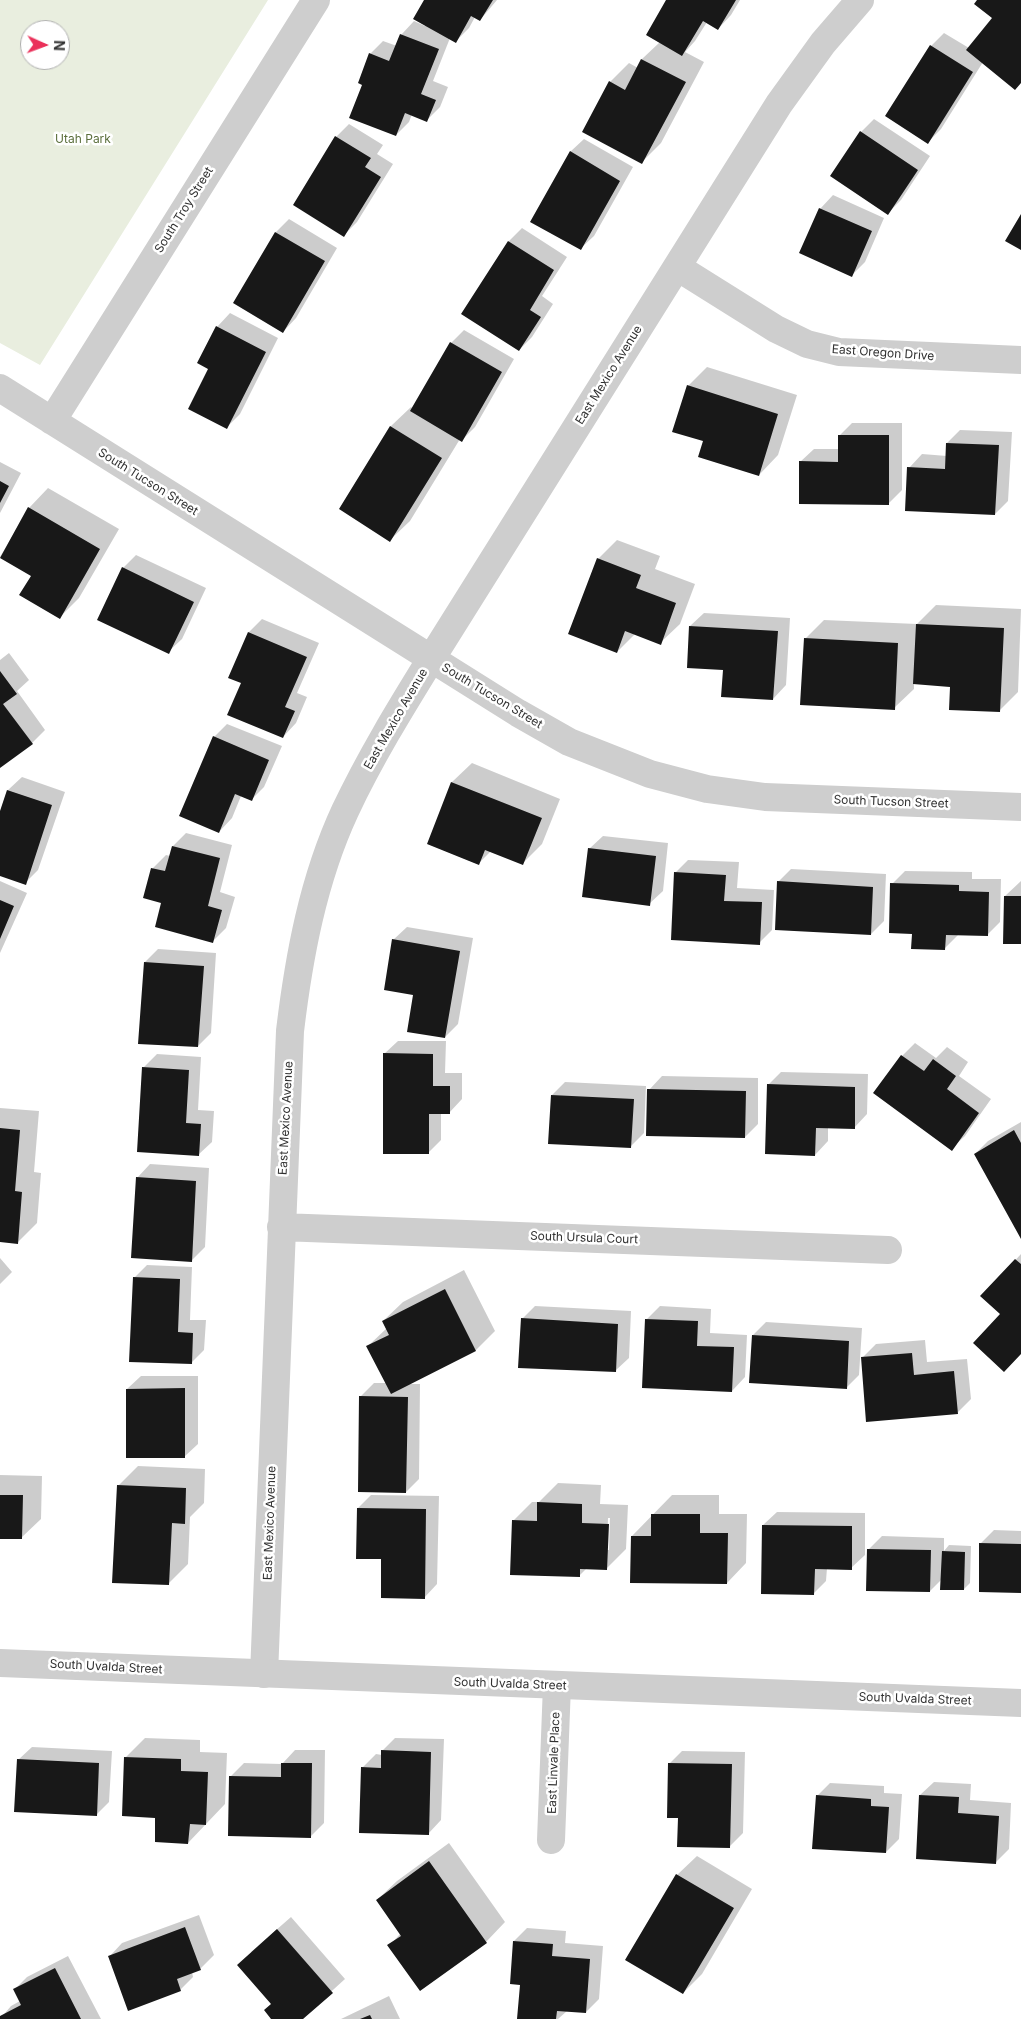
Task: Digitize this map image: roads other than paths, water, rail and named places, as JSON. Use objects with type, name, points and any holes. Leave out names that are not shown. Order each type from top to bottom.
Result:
[{"type":"street","name":"South Troy Street","points":[[52,421],[316,0]]},
{"type":"street","name":"East Mexico Avenue","points":[[264,1674],[290,1031],[300,956],[318,884],[344,813],[378,746],[431,659],[779,104],[822,43],[860,0]]},
{"type":"street","name":"East Oregon Drive","points":[[677,267],[776,329],[807,344],[839,352],[1021,360]]},
{"type":"street","name":"South Tucson Street","points":[[0,388],[431,659],[569,742],[650,774],[697,786],[765,797],[1021,807]]},
{"type":"street","name":"South Ursula Court","points":[[281,1227],[888,1250]]},
{"type":"street","name":"South Uvalda Street","points":[[0,1663],[1021,1703]]},
{"type":"street","name":"East Linvale Place","points":[[551,1840],[557,1685]]},
{"type":"park label","name":"Utah Park","points":[[83,139]]}]
